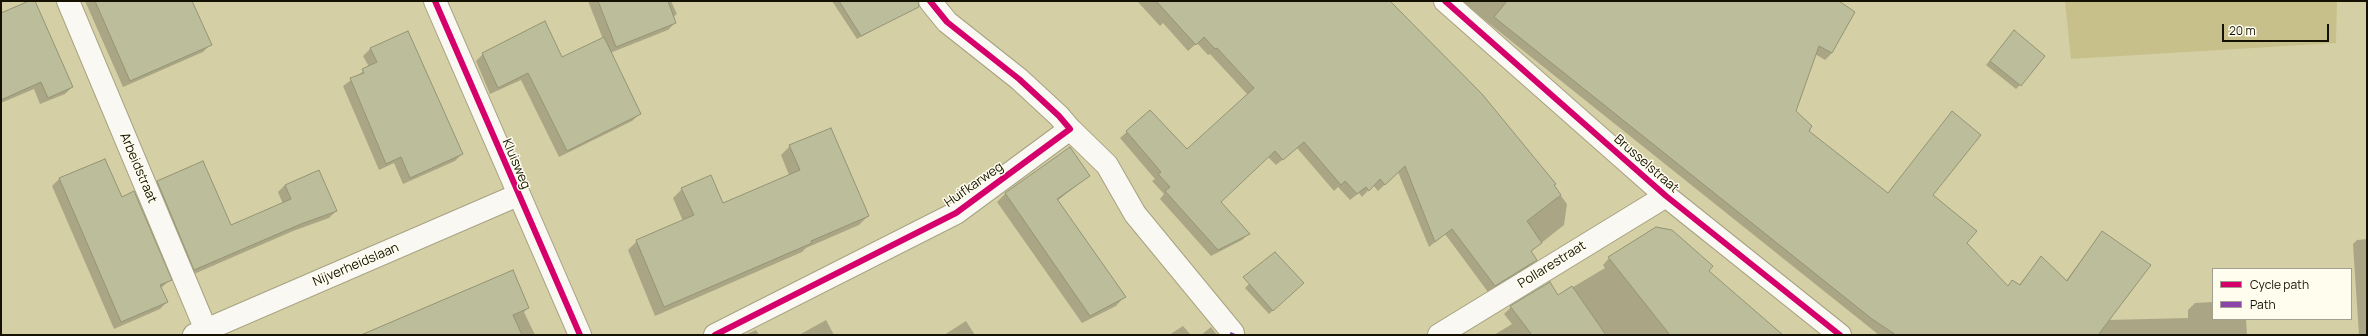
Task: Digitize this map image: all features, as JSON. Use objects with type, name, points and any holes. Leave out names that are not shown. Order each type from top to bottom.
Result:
[{"type":"street","name":"Arbeidstraat","points":[[68,1],[202,333]]},
{"type":"street","name":"Kluisweg","points":[[435,1],[580,335]]},
{"type":"street","points":[[930,1],[947,22],[1019,79],[1059,116],[1070,129],[1107,165],[1135,214],[1233,333]]},
{"type":"street","name":"Brusselstraat","points":[[1445,1],[1666,196],[1840,335]]},
{"type":"street","name":"Huifkarweg","points":[[715,335],[956,213],[1070,129]]},
{"type":"street","name":"Nijverheidslaan","points":[[202,333],[518,195]]},
{"type":"street","name":"Pollarestraat","points":[[1439,335],[1666,196]]},
{"type":"shaded area","points":[[2065,1],[2337,1],[2336,43],[2071,59]]},
{"type":"building","points":[[29,1],[35,1],[73,87],[48,98],[41,82],[1,100],[1,13]]},
{"type":"building","points":[[95,1],[192,1],[212,45],[130,81]]},
{"type":"building","points":[[598,1],[668,1],[676,23],[616,47]]},
{"type":"building","points":[[839,1],[918,1],[919,7],[861,36]]},
{"type":"building","points":[[1156,1],[1390,1],[1482,94],[1556,184],[1554,185],[1561,195],[1527,221],[1542,243],[1531,251],[1537,260],[1495,286],[1452,229],[1435,242],[1405,166],[1385,185],[1380,179],[1369,191],[1366,187],[1357,194],[1345,181],[1341,185],[1304,142],[1283,160],[1275,151],[1221,202],[1250,234],[1218,250],[1165,191],[1170,187],[1158,174],[1161,172],[1126,131],[1150,110],[1187,149],[1254,88],[1217,48],[1215,49],[1204,37],[1196,45]]},
{"type":"building","points":[[1507,1],[1839,1],[1855,12],[1832,53],[1819,46],[1796,111],[1812,126],[1809,131],[1888,193],[1952,111],[1981,135],[1933,195],[1977,231],[1967,243],[2008,286],[2012,280],[2020,285],[2041,256],[2067,281],[2102,231],[2151,265],[2098,335],[1896,335],[1872,319],[1494,17]]},
{"type":"building","points":[[545,21],[562,57],[604,37],[641,114],[567,151],[528,73],[498,88],[482,53]]},
{"type":"building","points":[[2014,30],[2045,56],[2021,86],[1990,61]]},
{"type":"building","points":[[408,31],[463,154],[410,178],[401,157],[386,164],[350,78],[364,73],[362,69],[377,62],[370,48]]},
{"type":"building","points":[[831,128],[869,216],[811,241],[812,243],[664,307],[636,240],[694,215],[681,188],[711,175],[723,203],[800,170],[789,145]]},
{"type":"building","points":[[1070,147],[1090,176],[1057,199],[1126,297],[1090,316],[1005,193]]},
{"type":"building","points":[[105,159],[122,197],[134,191],[172,280],[160,285],[168,302],[121,322],[59,178]]},
{"type":"building","points":[[203,161],[231,225],[291,199],[285,185],[319,170],[337,211],[301,224],[194,270],[157,181]]},
{"type":"building","points":[[1656,227],[1672,230],[1713,266],[1709,271],[1783,335],[1670,335],[1608,257]]},
{"type":"building","points":[[1275,252],[1304,283],[1273,311],[1243,277]]},
{"type":"building","points":[[513,270],[529,308],[513,315],[522,335],[361,335]]},
{"type":"building","points":[[1550,282],[1558,295],[1572,286],[1606,335],[1532,335],[1510,306]]},
{"type":"cycle path","points":[[435,1],[580,335]]},
{"type":"cycle path","points":[[715,335],[956,213],[1070,129],[1059,116],[1019,79],[947,22],[930,1]]},
{"type":"cycle path","points":[[1445,1],[1666,196],[1840,335]]}]
